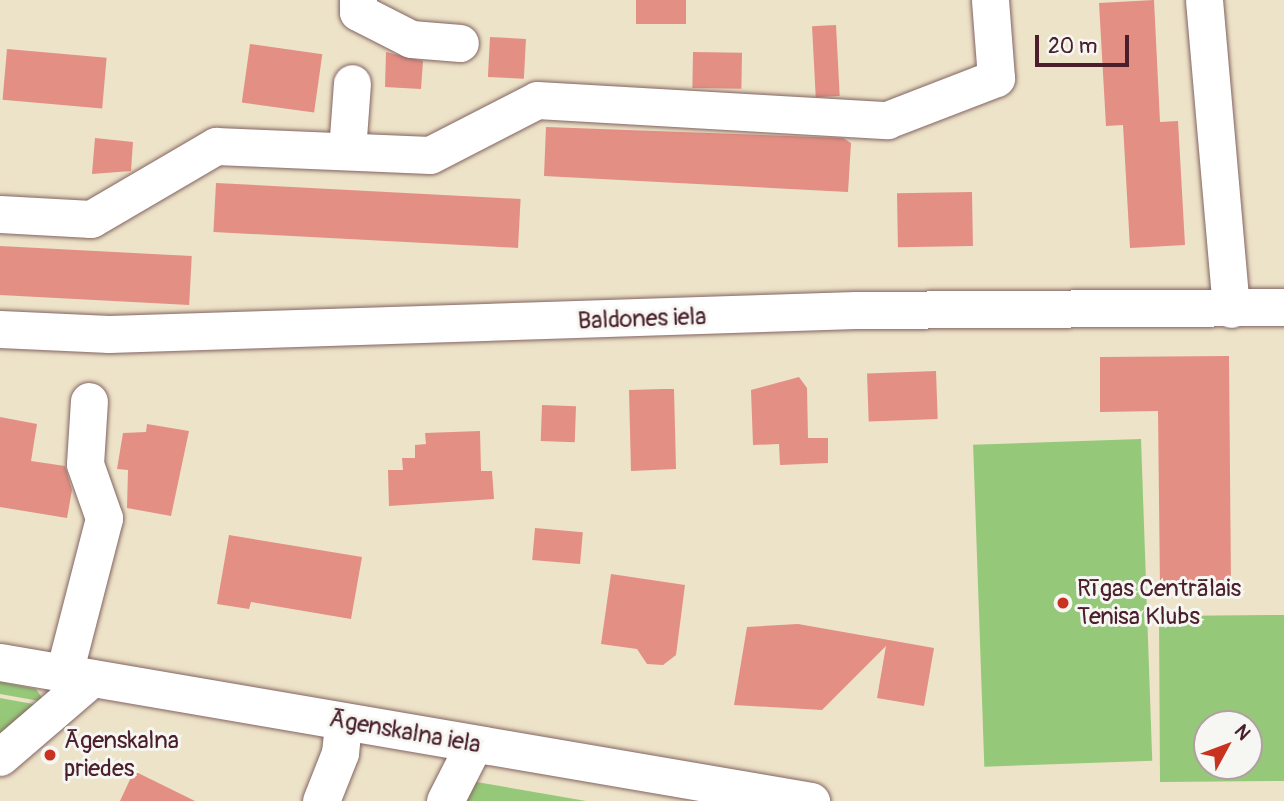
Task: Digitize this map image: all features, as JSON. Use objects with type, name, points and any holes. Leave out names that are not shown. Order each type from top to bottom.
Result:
[{"type":"street","points":[[358,0],[358,12],[411,39],[460,43]]},
{"type":"street","points":[[0,214],[91,219],[216,146],[430,155],[537,100],[887,120],[996,78],[990,0]]},
{"type":"street","points":[[1205,0],[1231,309]]},
{"type":"street","points":[[347,151],[352,83]]},
{"type":"street","name":"Baldones iela","points":[[0,329],[109,334],[856,310],[1284,307]]},
{"type":"street","points":[[0,757],[78,676],[104,518],[85,464],[89,401]]},
{"type":"street","name":"Āgenskalna iela","points":[[0,662],[811,801]]},
{"type":"street","points":[[321,801],[340,754],[343,722]]},
{"type":"street","points":[[445,801],[474,744]]},
{"type":"green space","name":"Rīgas Centrālais Tenisa Klubs","points":[[1141,439],[1152,761],[984,767],[973,445]]},
{"type":"green space","points":[[1284,615],[1284,781],[1160,782],[1159,616]]},
{"type":"green space","points":[[0,682],[36,689],[45,702],[0,694]]},
{"type":"green space","points":[[0,698],[44,706],[0,734]]},
{"type":"green space","points":[[465,780],[586,801],[454,801]]},
{"type":"building","points":[[636,0],[686,0],[686,24],[636,24]]},
{"type":"building","points":[[1154,0],[1160,122],[1178,121],[1185,245],[1130,248],[1123,125],[1106,126],[1099,3]]},
{"type":"building","points":[[836,25],[840,96],[816,97],[812,26]]},
{"type":"building","points":[[490,37],[526,39],[524,79],[488,77]]},
{"type":"building","points":[[250,44],[322,54],[314,113],[242,102]]},
{"type":"building","points":[[7,49],[107,58],[102,109],[3,100]]},
{"type":"building","points":[[386,52],[423,61],[421,89],[385,87]]},
{"type":"building","points":[[693,52],[742,53],[741,89],[692,88]]},
{"type":"building","points":[[546,127],[843,138],[851,143],[848,192],[544,176]]},
{"type":"building","points":[[95,138],[133,142],[131,171],[92,174]]},
{"type":"building","points":[[216,183],[521,199],[518,248],[213,232]]},
{"type":"building","points":[[972,192],[973,246],[898,247],[897,193]]},
{"type":"building","points":[[0,246],[192,256],[189,305],[0,295]]},
{"type":"building","points":[[1229,356],[1231,586],[1160,587],[1158,411],[1100,412],[1100,357]]},
{"type":"building","points":[[936,371],[938,419],[869,421],[867,373]]},
{"type":"building","points":[[799,377],[807,388],[808,438],[828,438],[828,463],[780,465],[779,444],[753,445],[751,390]]},
{"type":"building","points":[[674,389],[676,469],[631,471],[629,390]]},
{"type":"building","points":[[542,405],[576,406],[575,442],[541,441]]},
{"type":"building","points":[[0,417],[37,424],[31,461],[65,466],[72,490],[67,518],[0,507]]},
{"type":"building","points":[[147,424],[189,431],[171,516],[127,508],[128,470],[117,469],[123,433],[146,432]]},
{"type":"building","points":[[480,431],[481,471],[492,471],[494,499],[389,506],[388,470],[403,470],[402,458],[415,458],[415,445],[426,444],[425,433]]},
{"type":"building","points":[[535,528],[583,532],[580,564],[532,560]]},
{"type":"building","points":[[229,535],[362,557],[351,619],[251,602],[249,609],[217,604]]},
{"type":"building","points":[[611,574],[685,585],[676,655],[663,665],[647,664],[637,649],[601,644]]},
{"type":"building","points":[[798,624],[934,648],[924,706],[877,698],[886,646],[822,710],[734,705],[747,627]]},
{"type":"building","points":[[134,771],[195,801],[120,801]]},
{"type":"place","name":"Rīgas Centrālais Tenisa Klubs","points":[[1063,603]]},
{"type":"place","name":"Āgenskalna priedes","points":[[50,755]]}]
